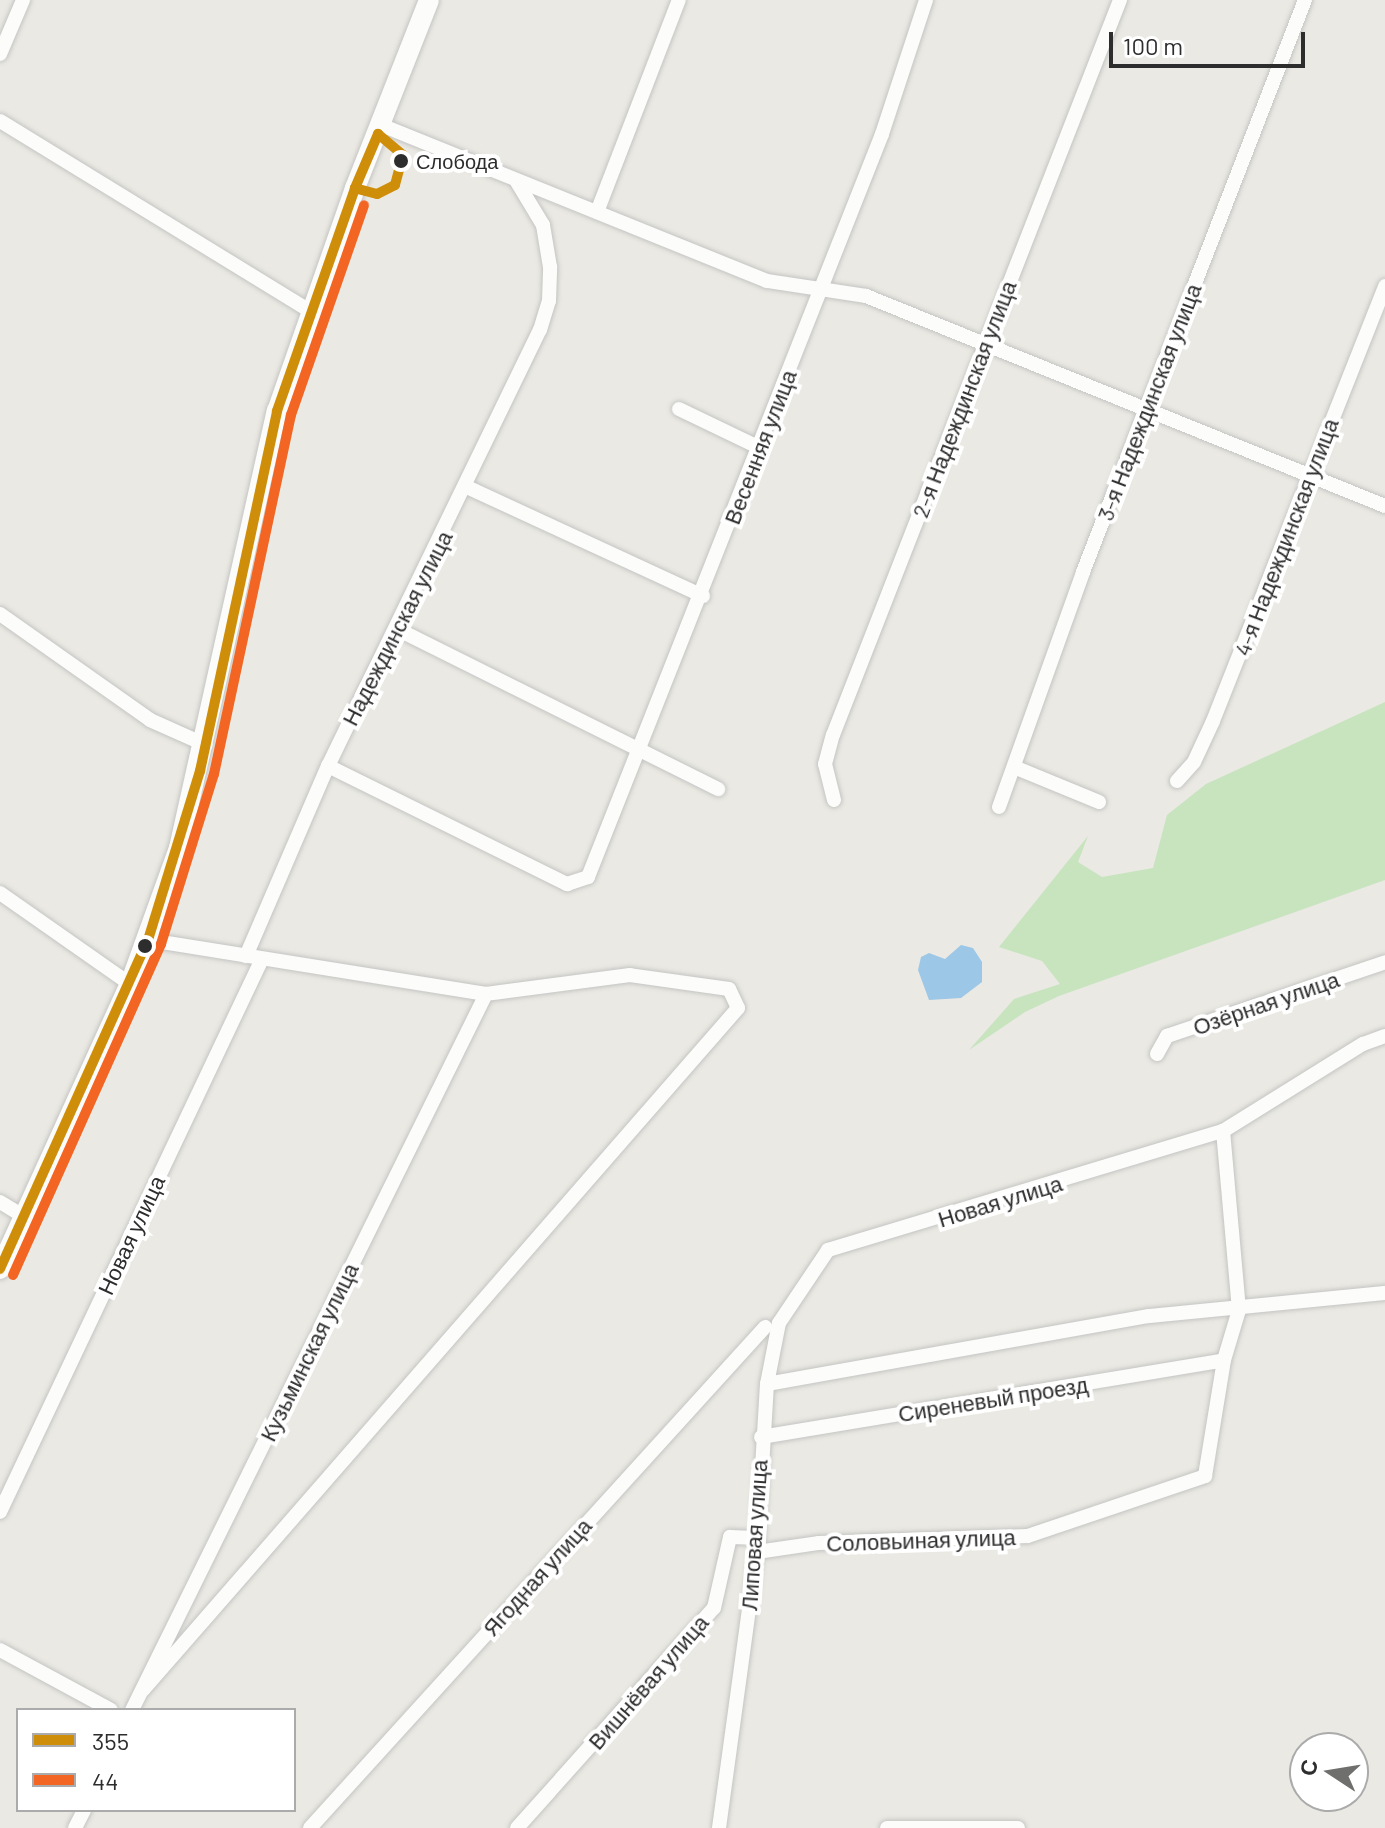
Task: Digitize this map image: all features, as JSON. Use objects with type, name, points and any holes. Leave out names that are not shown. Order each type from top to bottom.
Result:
[{"type":"street","points":[[0,54],[23,0]]},
{"type":"street","points":[[0,1269],[148,940],[206,745],[277,411],[355,188],[429,0]]},
{"type":"street","points":[[597,212],[679,0]]},
{"type":"street","name":"Весенняя улица","points":[[328,766],[577,885],[588,877],[703,596],[819,289],[882,134],[926,0]]},
{"type":"street","name":"2-я Надеждинская улица","points":[[834,800],[825,764],[833,735],[1120,0]]},
{"type":"street","name":"3-я Надеждинская улица","points":[[999,807],[1146,409],[1305,0]]},
{"type":"street","points":[[0,121],[310,311]]},
{"type":"street","points":[[381,125],[767,281],[866,296],[1385,506]]},
{"type":"street","name":"Надеждинская улица","points":[[246,956],[328,766],[467,487],[549,301],[543,225],[517,182]]},
{"type":"street","name":"4-я Надеждинская улица","points":[[1177,781],[1194,762],[1213,721],[1385,286]]},
{"type":"street","points":[[679,409],[760,448]]},
{"type":"street","points":[[467,487],[703,596]]},
{"type":"street","points":[[0,614],[150,720],[206,745]]},
{"type":"street","points":[[397,629],[718,789]]},
{"type":"street","points":[[1014,767],[1099,802]]},
{"type":"street","points":[[0,893],[130,984]]},
{"type":"street","points":[[143,1690],[738,1008],[729,989],[630,975],[486,994],[148,940]]},
{"type":"street","name":"Новая улица","points":[[0,1512],[262,959]]},
{"type":"street","name":"Озёрная улица","points":[[1157,1054],[1167,1036],[1385,962]]},
{"type":"street","name":"Кузьминская улица","points":[[133,1708],[486,994]]},
{"type":"street","name":"Новая улица","points":[[794,1294],[828,1250],[1223,1131],[1363,1044],[1385,1036]]},
{"type":"street","name":"Соловьиная улица","points":[[756,1545],[1028,1536],[1205,1476],[1224,1360],[1239,1310],[1223,1131]]},
{"type":"street","points":[[0,1202],[22,1215]]},
{"type":"street","points":[[767,1384],[1149,1316],[1239,1310],[1385,1293]]},
{"type":"street","name":"Липовая улица","points":[[719,1828],[756,1545],[767,1384],[779,1323],[794,1294]]},
{"type":"street","name":"Ягодная улица","points":[[310,1828],[765,1327]]},
{"type":"street","name":"Сиреневый проезд","points":[[761,1437],[1224,1360]]},
{"type":"street","name":"Вишнёвая улица","points":[[517,1828],[714,1608],[730,1537],[756,1545]]},
{"type":"street","points":[[0,1650],[107,1708]]},
{"type":"street","points":[[887,1828],[1018,1828]]},
{"type":"green space","points":[[1385,702],[1385,880],[1059,996],[1025,1012],[969,1050],[1014,999],[1060,984],[1042,961],[999,947],[1088,836],[1078,862],[1102,877],[1153,868],[1167,815],[1206,784]]},
{"type":"water","points":[[961,945],[973,948],[982,962],[982,982],[961,998],[929,1000],[918,970],[921,957],[929,953],[945,959]]},
{"type":"transit line","name":"355","points":[[378,134],[403,155],[395,185],[377,194],[355,188],[378,134]]},
{"type":"transit line","name":"355","points":[[0,1269],[148,940],[200,771],[277,411],[355,188]]},
{"type":"transit line","name":"44","points":[[13,1275],[161,944],[214,774],[291,415],[364,205]]},
{"type":"place","name":"Слобода","points":[[401,161]]}]
